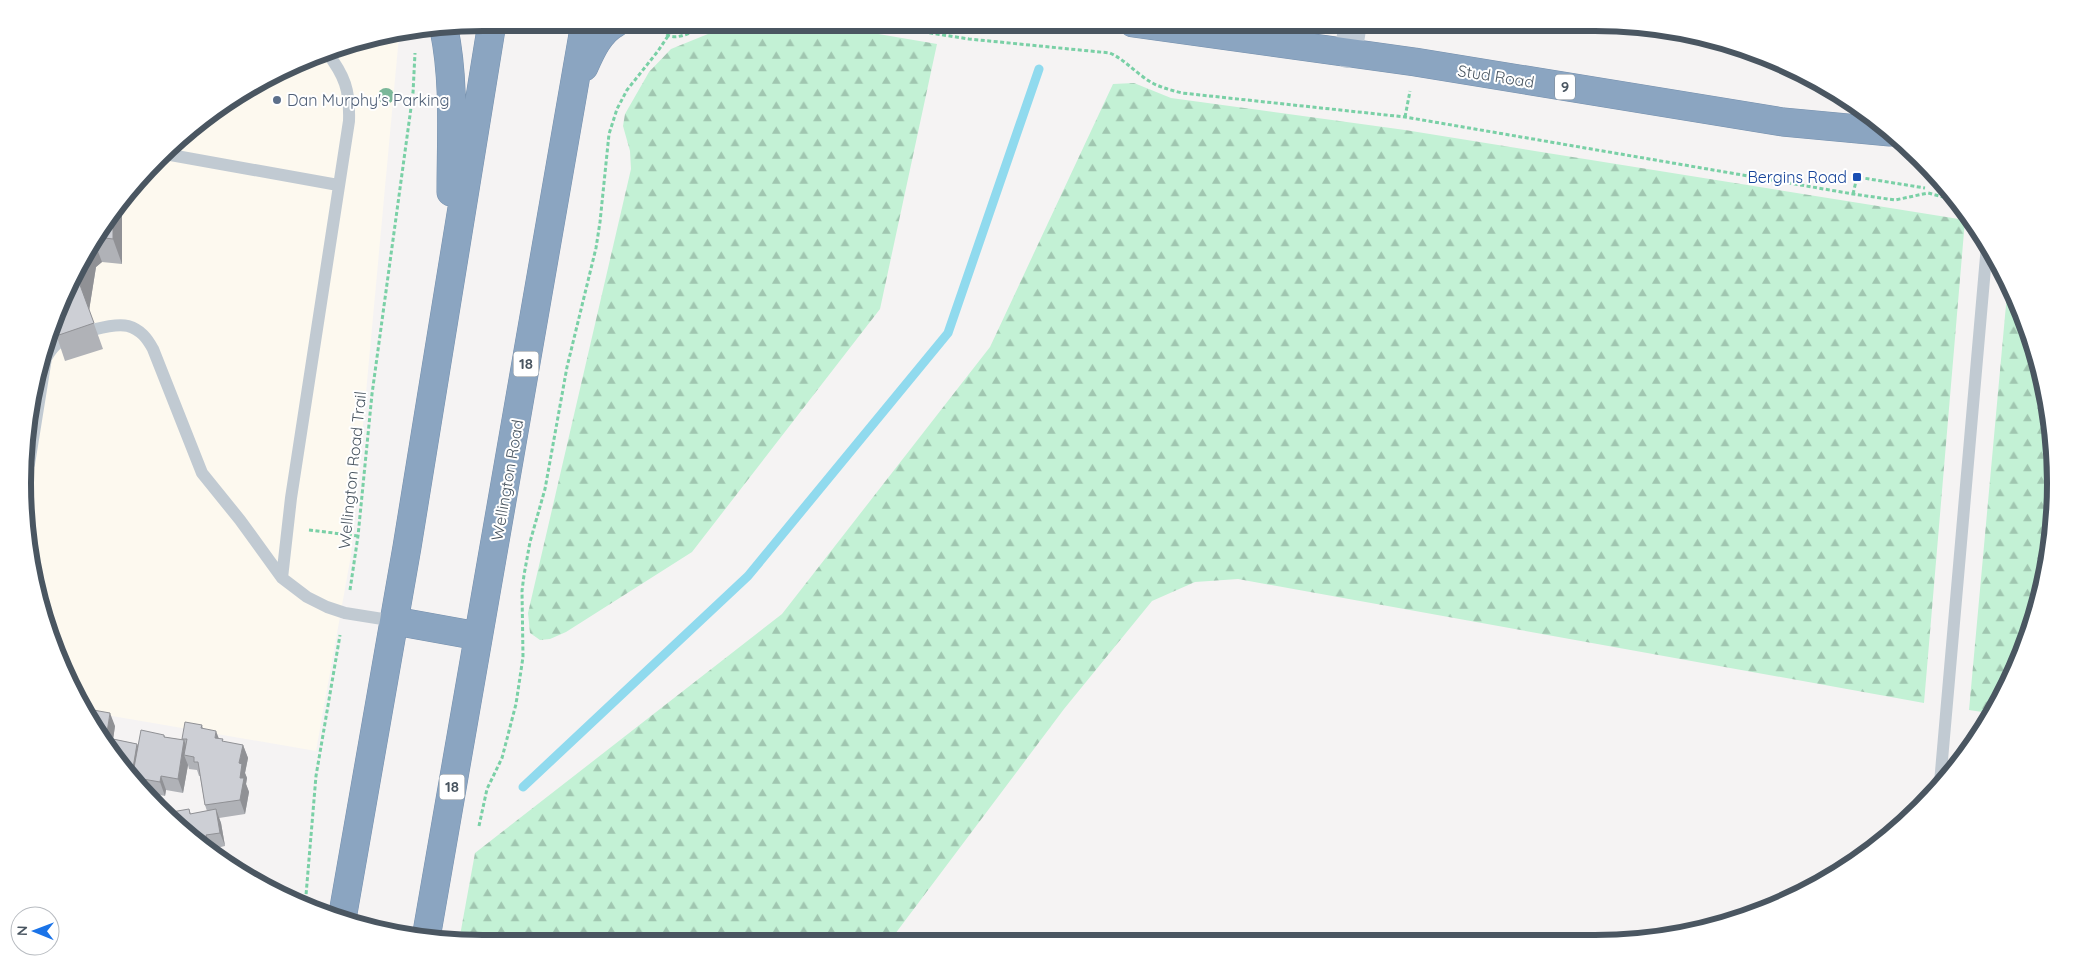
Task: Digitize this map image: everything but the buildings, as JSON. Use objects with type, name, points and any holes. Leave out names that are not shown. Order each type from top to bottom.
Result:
[{"type":"highway","points":[[343,912],[395,621],[491,31]]},
{"type":"highway","name":"Wellington Road","points":[[427,931],[583,31]]},
{"type":"highway","points":[[573,91],[594,47],[606,31]]},
{"type":"highway","name":"Stud Road","points":[[1193,31],[1415,62],[1783,122],[1877,131]]},
{"type":"highway","points":[[444,33],[452,122],[450,286]]},
{"type":"highway","points":[[395,621],[478,636]]},
{"type":"main road","points":[[1348,54],[1352,31]]},
{"type":"lane","points":[[282,578],[338,185],[349,121],[349,92],[345,79],[331,58]]},
{"type":"lane","points":[[173,155],[338,185]]},
{"type":"lane","points":[[1941,773],[1987,258]]},
{"type":"lane","points":[[52,350],[62,341],[102,328],[119,325],[134,328],[148,339],[202,473],[240,520],[282,578],[307,598],[327,607],[395,621]]},
{"type":"lane","points":[[34,431],[40,394]]},
{"type":"path","points":[[663,31],[672,38],[692,31]]},
{"type":"path","points":[[920,31],[969,39],[1110,53],[1120,58],[1153,83],[1182,93],[1405,117],[1895,200],[1928,193],[1945,197]]},
{"type":"path","points":[[479,826],[487,788],[502,758],[516,704],[523,657],[522,591],[524,575],[530,542],[545,489],[567,367],[596,248],[609,134],[617,109],[627,90],[668,36]]},
{"type":"path","name":"Wellington Road Trail","points":[[306,898],[316,776],[336,652],[358,536],[372,394],[413,93],[415,50]]},
{"type":"path","points":[[1853,194],[1856,177],[1925,188]]},
{"type":"path","points":[[288,527],[358,536]]},
{"type":"shaded area","points":[[399,39],[351,555],[316,751],[94,713],[78,683],[55,628],[40,571],[32,513],[32,453],[35,424],[40,395],[55,338],[78,283],[107,232],[143,185],[185,143],[232,107],[257,92],[283,78],[338,55]]},
{"type":"green space","points":[[715,31],[861,31],[937,44],[880,309],[692,552],[566,632],[550,639],[540,640],[530,633],[528,613],[631,169],[630,151],[623,126],[625,114],[649,72],[671,49]]},
{"type":"green space","points":[[1134,83],[1171,98],[1405,130],[1962,219],[1965,224],[1924,703],[1238,579],[1195,582],[1152,601],[1064,709],[894,935],[460,934],[475,853],[782,614],[990,347],[1113,84]]},
{"type":"green space","points":[[2007,298],[2023,338],[2038,395],[2046,453],[2046,513],[2038,571],[2023,628],[2000,683],[1984,712],[1969,710]]},
{"type":"waterway","points":[[523,787],[748,576],[948,333],[1039,69]]},
{"type":"place","name":"Dan Murphy's Parking","points":[[277,100]]},
{"type":"place","name":"Bergins Road","points":[[1857,177]]}]
